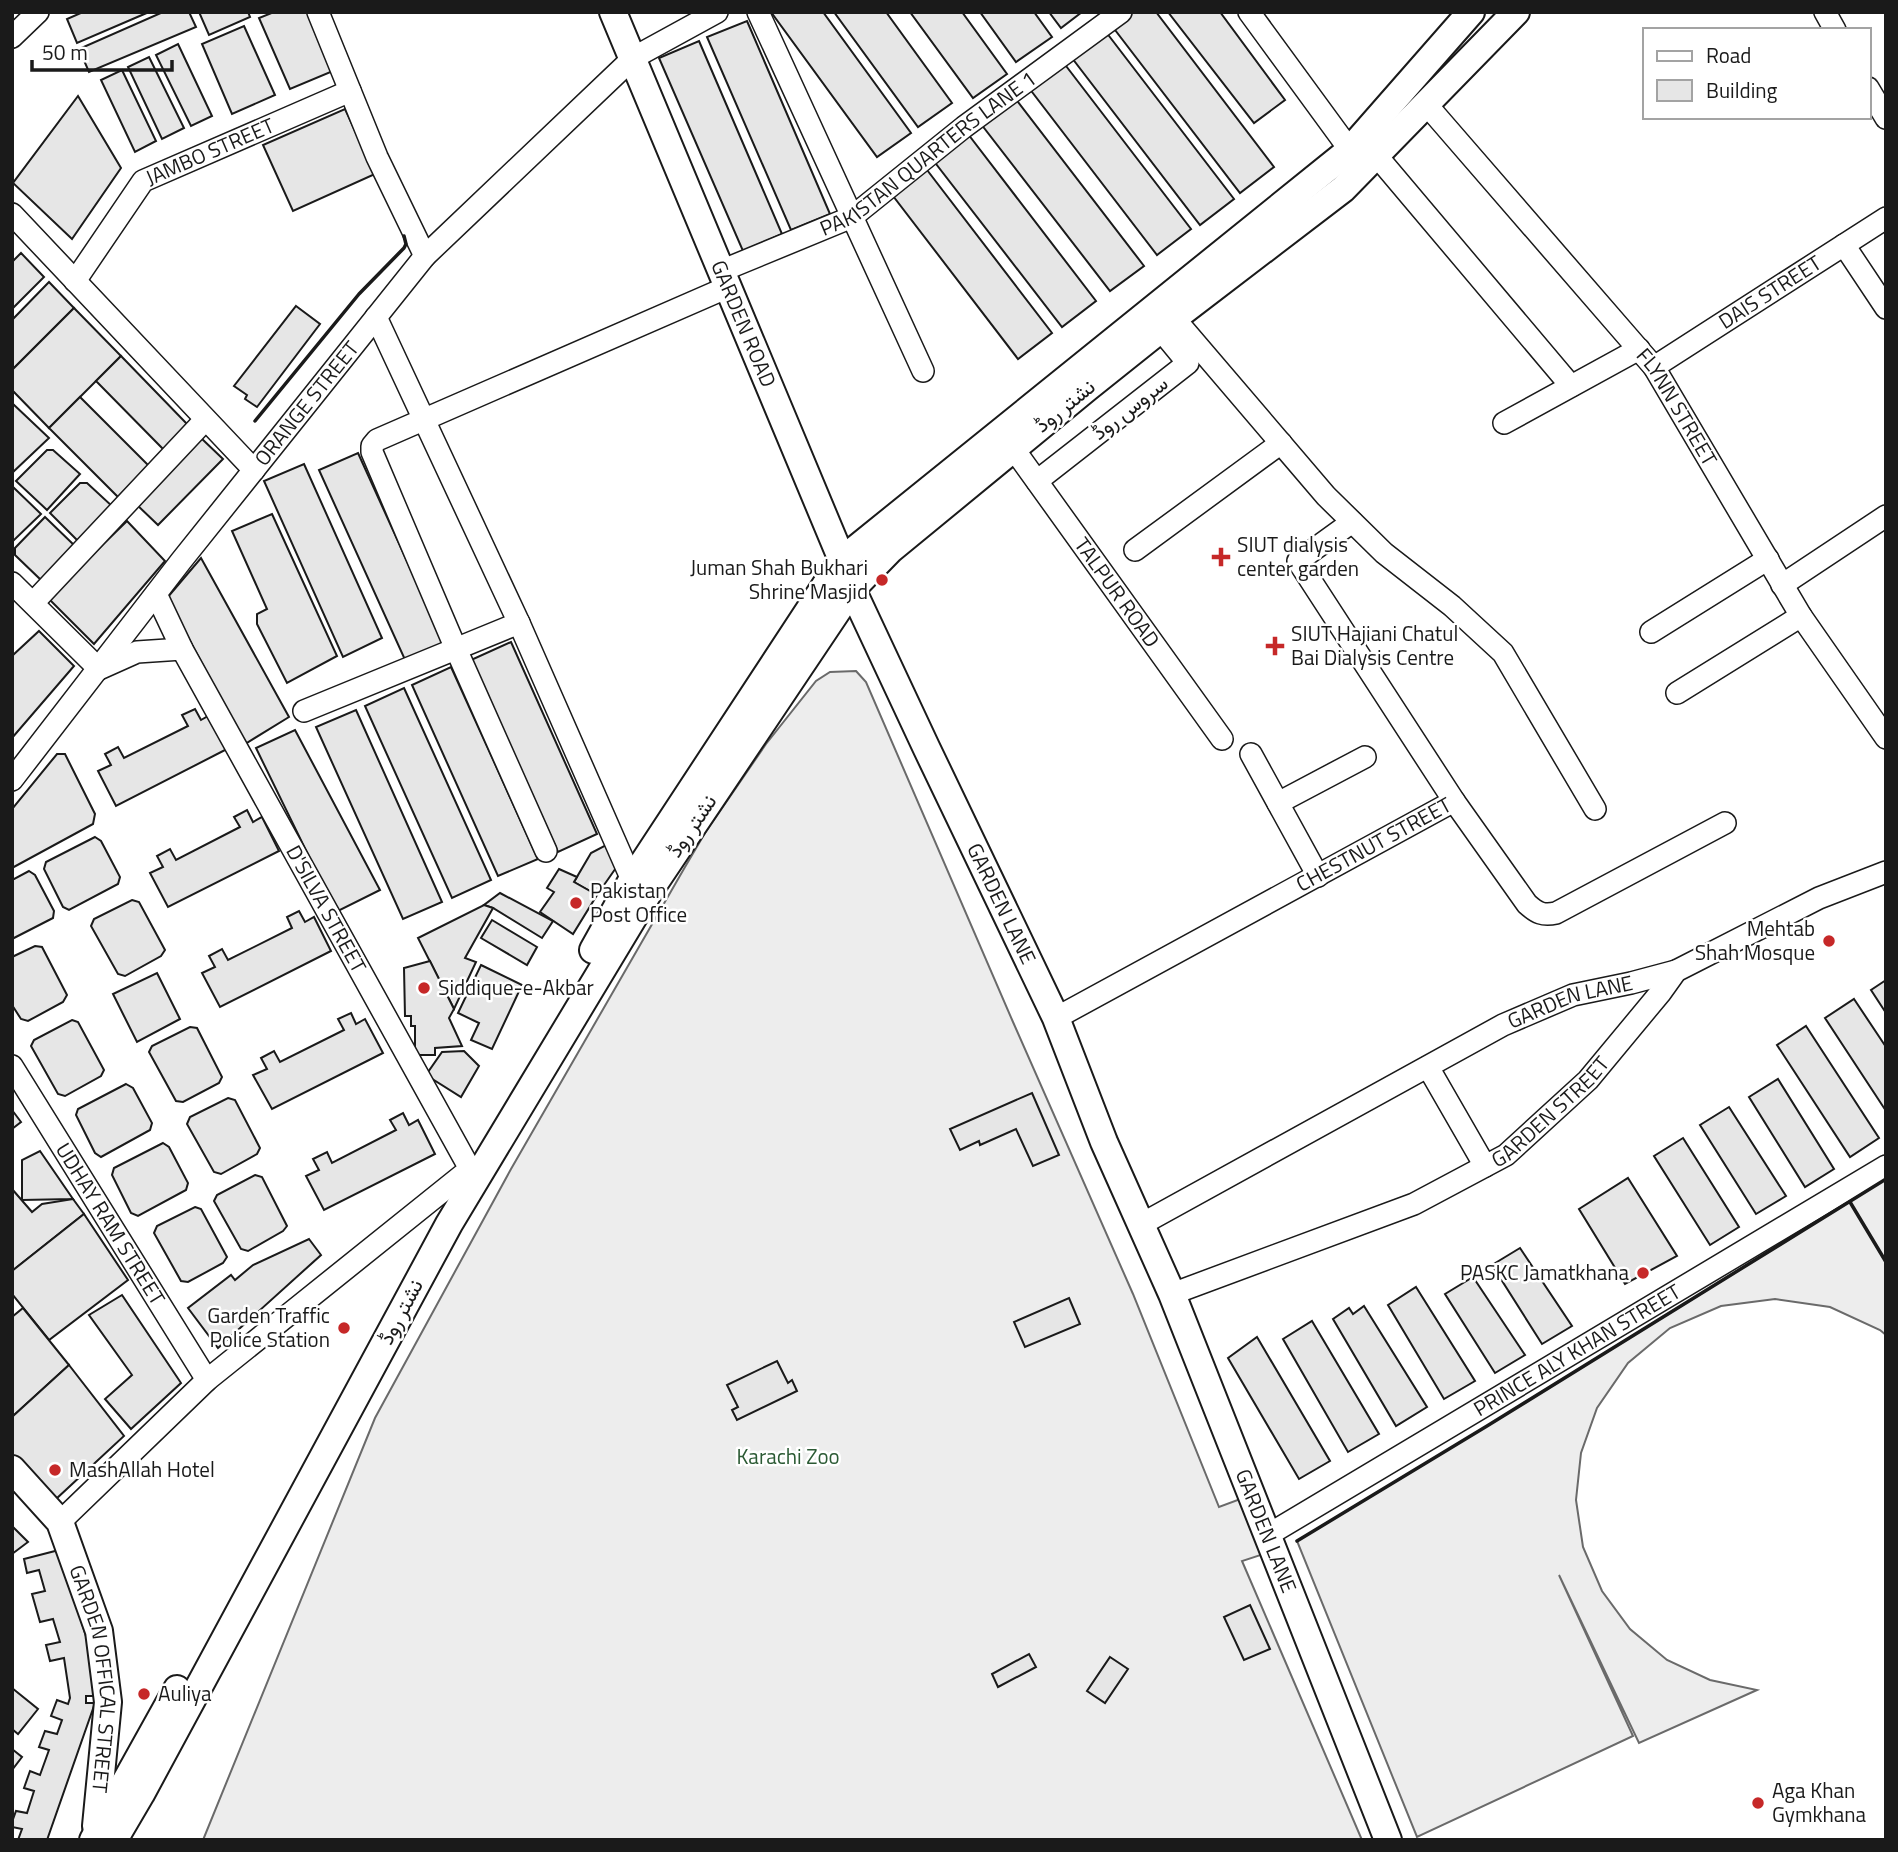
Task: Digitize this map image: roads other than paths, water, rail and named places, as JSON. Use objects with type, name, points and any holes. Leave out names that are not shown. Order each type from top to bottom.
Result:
[{"type":"main road","name":"GARDEN ROAD","points":[[613,12],[852,589]]},
{"type":"main road","name":"نشتر روڈ","points":[[99,1839],[147,1782],[449,1224],[641,885],[852,589],[890,550],[1013,448],[1167,324],[1343,189],[1471,12]]},
{"type":"main road","name":"نشتر روڈ","points":[[99,1839],[420,1254],[641,885],[842,560],[1364,158],[1426,104],[1516,12]]},
{"type":"main road","name":"GARDEN LANE","points":[[852,589],[1056,1018],[1104,1142],[1172,1294],[1388,1840]]},
{"type":"main road","points":[[12,1469],[60,1522]]},
{"type":"main road","name":"GARDEN OFFICAL STREET","points":[[60,1522],[99,1631],[108,1702],[99,1839]]},
{"type":"street","points":[[12,37],[38,12]]},
{"type":"street","points":[[318,12],[377,157],[425,256]]},
{"type":"street","name":"ORANGE STREET","points":[[12,780],[425,256],[633,58],[717,12]]},
{"type":"street","points":[[758,12],[923,371]]},
{"type":"street","name":"PAKISTAN QUARTERS LANE 1","points":[[546,851],[456,649],[372,452],[372,446],[377,440],[426,420],[852,217],[964,127],[1121,12]]},
{"type":"street","points":[[1249,12],[1364,158],[1571,386]]},
{"type":"street","points":[[1825,12],[1834,28]]},
{"type":"street","name":"JAMBO STREET","points":[[75,281],[142,181],[350,91]]},
{"type":"street","points":[[1870,91],[1886,118]]},
{"type":"street","name":"FLYNN STREET","points":[[1426,104],[1654,367],[1801,616],[1886,738]]},
{"type":"street","points":[[12,214],[254,470]]},
{"type":"street","name":"DAIS STREET","points":[[1654,367],[1886,219]]},
{"type":"street","points":[[1844,245],[1886,308]]},
{"type":"street","points":[[376,317],[641,885]]},
{"type":"street","points":[[1167,324],[1352,522],[1384,553],[1452,606],[1503,653],[1595,809]]},
{"type":"street","name":"سروس روڈ","points":[[1037,481],[1188,363],[1167,324]]},
{"type":"street","points":[[1504,424],[1639,349]]},
{"type":"street","points":[[33,603],[205,420]]},
{"type":"street","points":[[1135,550],[1281,443]]},
{"type":"street","name":"TALPUR ROAD","points":[[1013,448],[1223,739]]},
{"type":"street","points":[[1782,584],[1886,516]]},
{"type":"street","name":"CHESTNUT STREET","points":[[1056,1018],[1454,801],[1298,561],[1352,522]]},
{"type":"street","points":[[1651,632],[1768,559]]},
{"type":"street","points":[[12,583],[99,669],[137,652],[182,649]]},
{"type":"street","name":"D'SILVA STREET","points":[[156,594],[182,649],[470,1169]]},
{"type":"street","points":[[1677,693],[1801,616]]},
{"type":"street","points":[[304,711],[519,623]]},
{"type":"street","points":[[1251,754],[1318,876]]},
{"type":"street","points":[[1278,803],[1365,757]]},
{"type":"street","points":[[1454,801],[1527,904],[1536,913],[1546,915],[1556,913],[1725,823]]},
{"type":"street","name":"GARDEN STREET","points":[[1172,1294],[1415,1204],[1506,1155],[1588,1080],[1676,971],[1819,898],[1886,872]]},
{"type":"street","name":"GARDEN LANE","points":[[1140,1225],[1503,1025],[1573,995],[1676,971]]},
{"type":"street","name":"UDHAY RAM STREET","points":[[12,1066],[208,1380]]},
{"type":"street","points":[[1427,1067],[1485,1167]]},
{"type":"street","name":"PRINCE ALY KHAN STREET","points":[[1268,1535],[1886,1166]]},
{"type":"street","points":[[60,1522],[208,1380],[470,1169]]},
{"type":"place","name":"SIUT dialysis center garden","points":[[1221,557]]},
{"type":"place","name":"Juman Shah Bukhari Shrine Masjid","points":[[882,580]]},
{"type":"place","name":"SIUT Hajiani Chatul Bai Dialysis Centre","points":[[1275,646]]},
{"type":"place","name":"Pakistan Post Office","points":[[576,903]]},
{"type":"place","name":"Mehtab Shah Mosque","points":[[1829,941]]},
{"type":"place","name":"Siddique-e-Akbar","points":[[424,988]]},
{"type":"place","name":"PASKC Jamatkhana","points":[[1643,1273]]},
{"type":"place","name":"Garden Traffic Police Station","points":[[344,1328]]},
{"type":"place","name":"MashAllah Hotel","points":[[55,1470]]},
{"type":"place","name":"Auliya","points":[[144,1694]]},
{"type":"place","name":"Aga Khan Gymkhana","points":[[1758,1803]]},
{"type":"park label","name":"Karachi Zoo","points":[[788,1457]]}]
